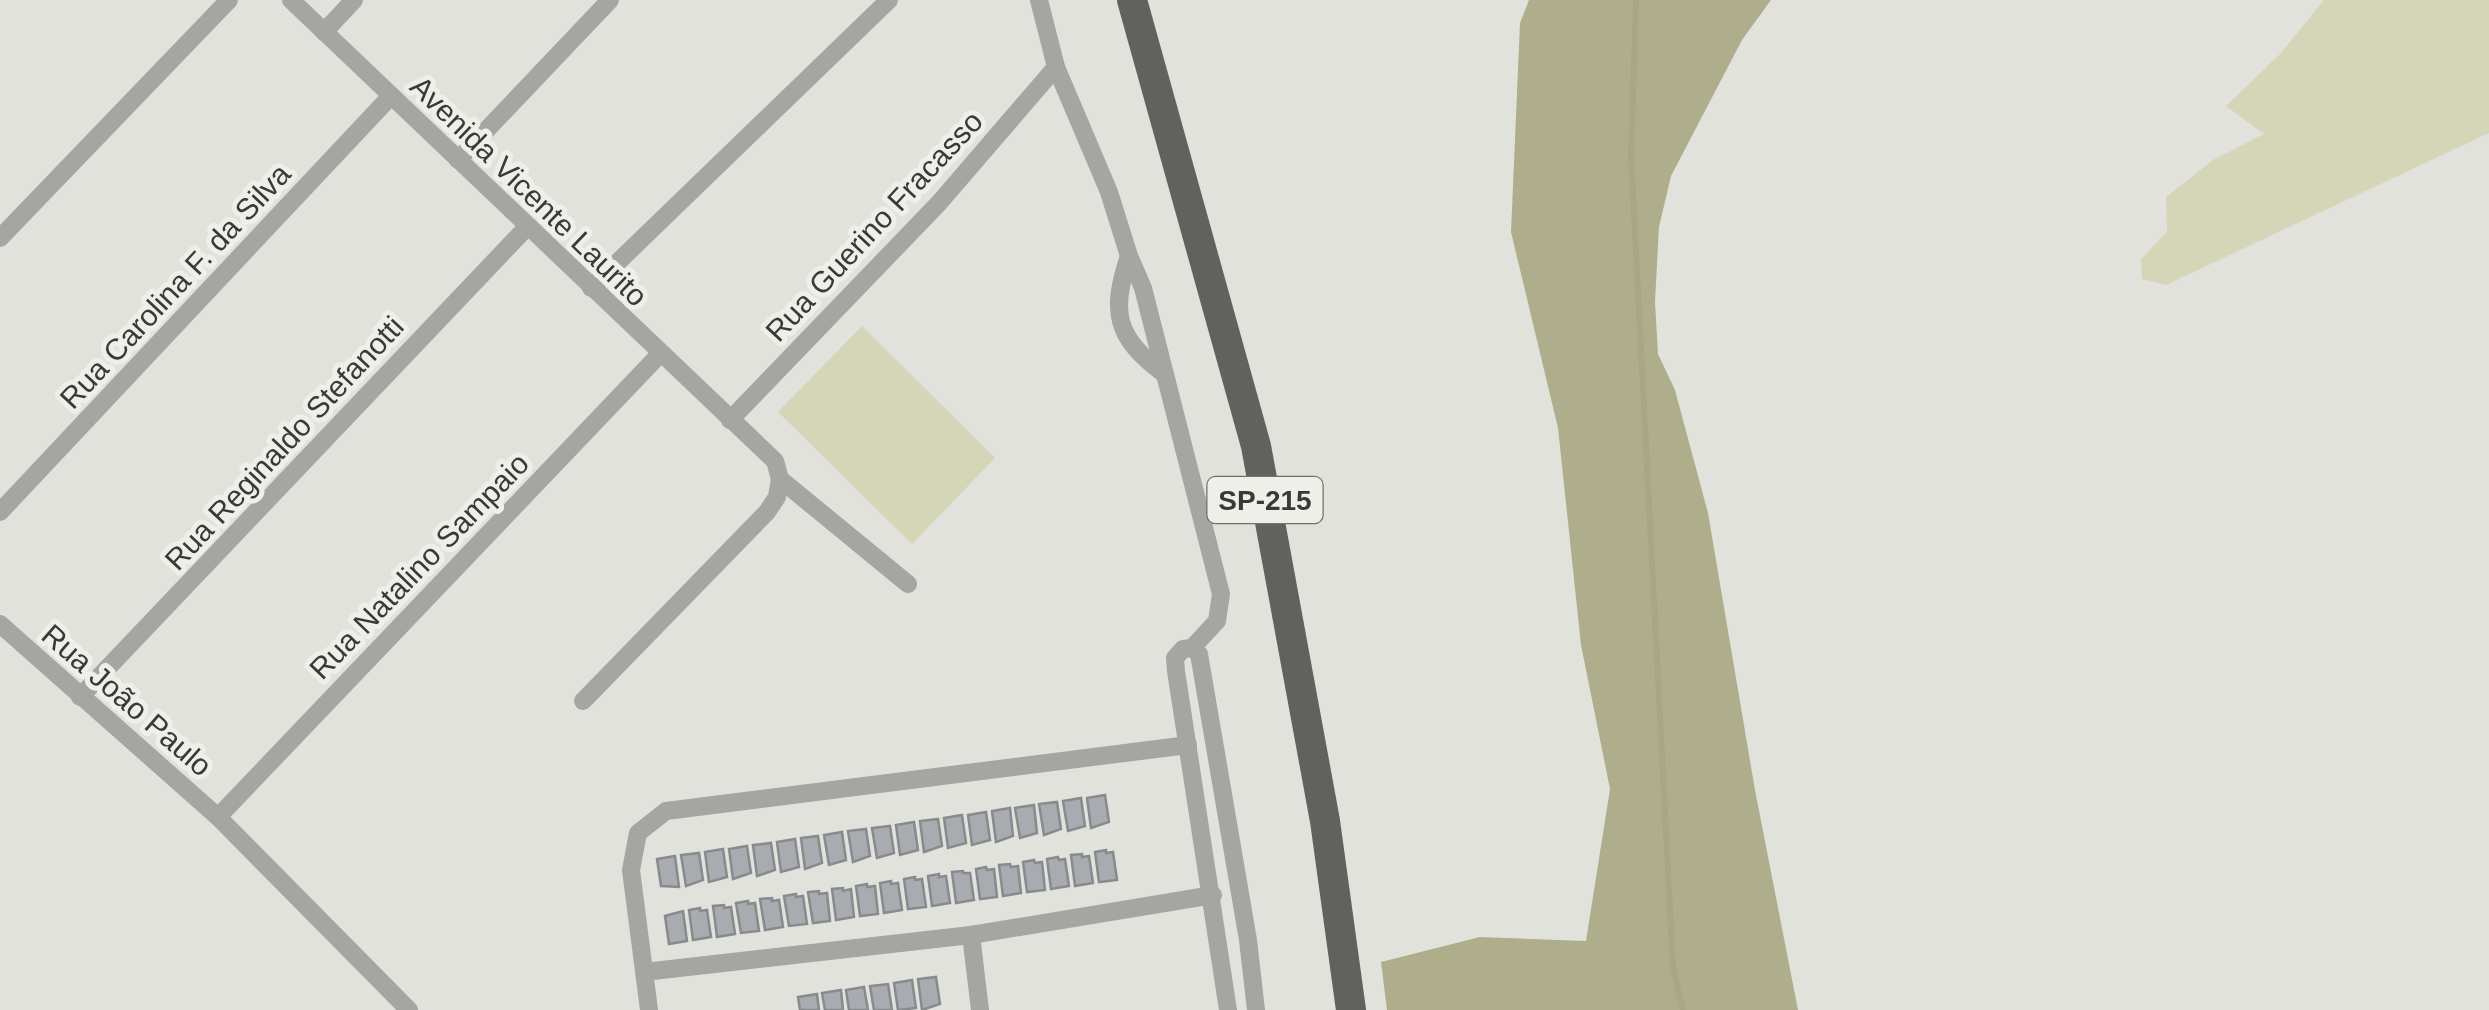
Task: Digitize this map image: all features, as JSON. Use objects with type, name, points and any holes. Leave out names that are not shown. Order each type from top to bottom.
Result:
[{"type":"highway","name":"SP-215","points":[[1132,0],[1256,446],[1325,821],[1351,1010]]},
{"type":"street","points":[[0,238],[229,0]]},
{"type":"street","name":"Avenida Vicente Laurito","points":[[291,0],[776,461],[780,479],[908,584]]},
{"type":"street","points":[[324,32],[354,0]]},
{"type":"street","points":[[458,160],[610,0]]},
{"type":"street","points":[[591,288],[888,0]]},
{"type":"street","points":[[1039,0],[1056,67],[1144,288],[1222,594],[1217,621],[1192,648],[1184,649],[1175,658],[1228,1010]]},
{"type":"street","name":"Rua Guerino Fracasso","points":[[730,420],[939,202],[1056,67]]},
{"type":"street","name":"Rua Carolina F. da Silva","points":[[0,512],[390,97]]},
{"type":"street","name":"Rua Reginaldo Stefanotti","points":[[80,697],[527,226]]},
{"type":"street","points":[[1129,256],[1120,282],[1124,336],[1163,373]]},
{"type":"street","name":"Rua Natalino Sampaio","points":[[218,817],[660,354]]},
{"type":"street","points":[[582,701],[767,512],[777,497],[780,479]]},
{"type":"street","name":"Rua João Paulo","points":[[0,624],[218,817],[409,1010]]},
{"type":"street","points":[[1192,648],[1198,654],[1248,940],[1256,1010]]},
{"type":"street","points":[[649,1010],[631,870],[638,833],[666,812],[1188,745]]},
{"type":"street","points":[[644,972],[972,934],[1213,895]]},
{"type":"street","points":[[972,934],[980,1010]]},
{"type":"green space","points":[[1529,0],[1771,0],[1742,40],[1671,176],[1659,227],[1655,302],[1658,354],[1675,390],[1708,513],[1755,790],[1798,1010],[1387,1010],[1381,962],[1480,937],[1586,941],[1610,789],[1581,645],[1558,428],[1511,232],[1520,23]]},
{"type":"green space","points":[[2324,0],[2489,0],[2489,133],[2166,285],[2142,279],[2141,259],[2167,232],[2166,197],[2213,160],[2264,134],[2226,106],[2280,54]]},
{"type":"green space","points":[[862,326],[995,458],[912,544],[778,412]]},
{"type":"building","points":[[1105,795],[1109,822],[1091,828],[1087,798]]},
{"type":"building","points":[[1081,798],[1085,826],[1068,831],[1063,801]]},
{"type":"building","points":[[1057,802],[1061,829],[1044,835],[1039,804]]},
{"type":"building","points":[[1034,805],[1037,833],[1020,838],[1015,808]]},
{"type":"building","points":[[1010,808],[1013,836],[996,842],[992,811]]},
{"type":"building","points":[[986,812],[990,840],[972,845],[968,815]]},
{"type":"building","points":[[962,815],[966,843],[948,848],[944,818]]},
{"type":"building","points":[[938,819],[942,846],[924,852],[920,821]]},
{"type":"building","points":[[914,822],[918,850],[900,855],[896,825]]},
{"type":"building","points":[[890,826],[894,853],[877,858],[872,828]]},
{"type":"building","points":[[866,829],[870,856],[853,862],[848,831]]},
{"type":"building","points":[[842,832],[846,860],[829,865],[824,835]]},
{"type":"building","points":[[818,836],[822,863],[805,869],[801,838]]},
{"type":"building","points":[[795,839],[799,867],[781,872],[777,842]]},
{"type":"building","points":[[771,843],[775,870],[757,876],[753,845]]},
{"type":"building","points":[[747,846],[751,873],[733,879],[729,849]]},
{"type":"building","points":[[723,849],[727,877],[709,882],[705,852]]},
{"type":"building","points":[[1095,852],[1113,852],[1117,880],[1099,882]]},
{"type":"building","points":[[699,853],[703,880],[686,886],[681,855]]},
{"type":"building","points":[[1071,855],[1089,856],[1093,883],[1075,886]]},
{"type":"building","points":[[675,856],[679,887],[661,886],[657,859]]},
{"type":"building","points":[[1047,859],[1065,859],[1069,886],[1051,889]]},
{"type":"building","points":[[1023,862],[1042,862],[1045,890],[1027,892]]},
{"type":"building","points":[[999,865],[1018,866],[1021,893],[1003,896]]},
{"type":"building","points":[[976,869],[994,869],[997,897],[980,899]]},
{"type":"building","points":[[952,872],[970,873],[974,900],[956,903]]},
{"type":"building","points":[[928,876],[946,876],[950,903],[932,906]]},
{"type":"building","points":[[904,879],[922,879],[926,907],[908,909]]},
{"type":"building","points":[[880,883],[898,883],[902,910],[884,913]]},
{"type":"building","points":[[856,886],[875,886],[878,914],[860,916]]},
{"type":"building","points":[[832,889],[851,889],[854,917],[836,920]]},
{"type":"building","points":[[808,892],[827,893],[830,921],[813,923]]},
{"type":"building","points":[[784,896],[803,896],[807,924],[789,926]]},
{"type":"building","points":[[760,899],[779,900],[783,927],[765,930]]},
{"type":"building","points":[[736,903],[755,903],[759,931],[741,933]]},
{"type":"building","points":[[713,906],[731,907],[735,934],[717,937]]},
{"type":"building","points":[[689,910],[707,910],[711,937],[693,940]]},
{"type":"building","points":[[683,911],[687,941],[669,944],[665,916]]},
{"type":"building","points":[[936,977],[940,1004],[922,1010],[918,979]]},
{"type":"building","points":[[912,980],[916,1008],[898,1010],[894,983]]},
{"type":"building","points":[[888,984],[892,1010],[874,1010],[870,986]]},
{"type":"building","points":[[864,987],[868,1010],[849,1010],[846,990]]},
{"type":"building","points":[[841,990],[843,1010],[825,1010],[822,993]]},
{"type":"building","points":[[817,994],[819,1010],[800,1010],[798,997]]},
{"type":"waterway","points":[[1636,0],[1631,156],[1673,968],[1683,1010]]}]
